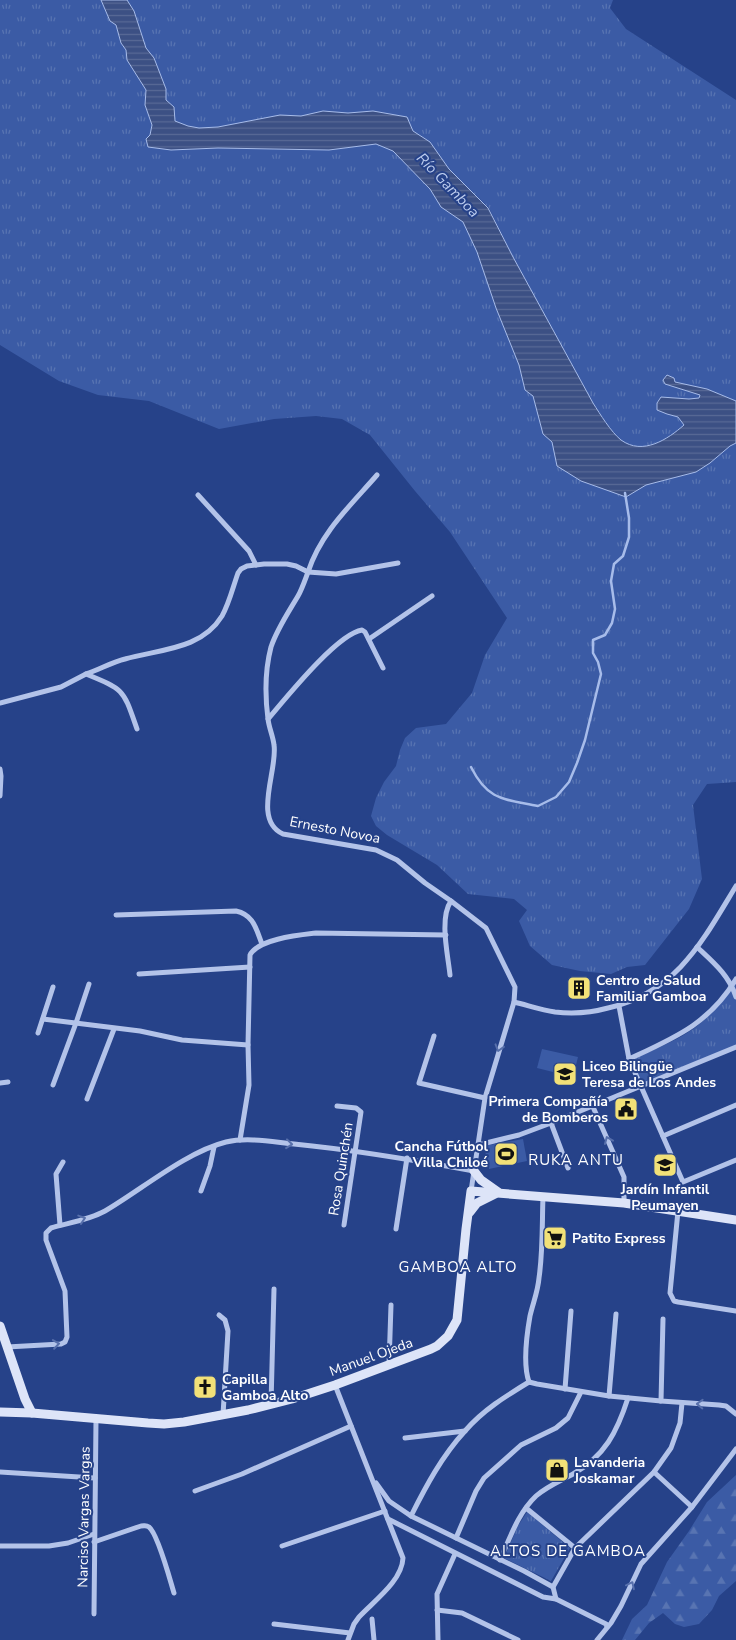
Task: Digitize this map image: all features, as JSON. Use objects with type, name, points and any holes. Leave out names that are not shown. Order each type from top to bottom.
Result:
[{"type":"street","name":"Ernesto Novoa","points":[[377,475],[336,521],[317,547],[299,594],[271,648],[266,681],[268,720],[274,746],[267,798],[272,823],[276,831],[283,834],[376,850],[397,860],[451,901],[486,928],[515,987],[514,1002],[485,1098],[468,1217]]},
{"type":"street","points":[[198,495],[249,550],[256,565]]},
{"type":"street","points":[[0,704],[61,687],[86,674],[124,659],[170,650],[189,644],[212,628],[222,616],[238,573],[247,566],[287,564],[308,572],[336,574],[398,563]]},
{"type":"street","points":[[369,639],[432,596]]},
{"type":"street","points":[[268,720],[319,661],[356,631],[362,630],[369,639],[383,668]]},
{"type":"street","points":[[86,674],[114,686],[123,693],[137,729]]},
{"type":"street","points":[[0,769],[0,796]]},
{"type":"street","points":[[514,1002],[553,1012],[574,1014],[619,1006],[639,998],[662,985],[678,969],[697,947],[736,886]]},
{"type":"street","points":[[450,975],[446,911],[451,901]]},
{"type":"street","points":[[116,914],[244,912],[251,918],[262,944]]},
{"type":"street","points":[[240,1140],[249,1086],[248,1045],[252,952],[262,944],[295,935],[316,933],[446,935]]},
{"type":"street","points":[[697,947],[721,970],[732,985],[736,997]]},
{"type":"street","points":[[139,974],[250,967]]},
{"type":"street","points":[[629,1059],[688,1030],[706,1016],[736,979]]},
{"type":"street","points":[[53,1085],[88,984]]},
{"type":"street","points":[[38,1033],[53,987]]},
{"type":"street","points":[[619,1006],[629,1059],[683,1182],[736,1160]]},
{"type":"street","points":[[43,1019],[114,1028],[182,1040],[248,1045]]},
{"type":"street","points":[[87,1099],[114,1028]]},
{"type":"street","points":[[434,1036],[418,1083],[485,1098]]},
{"type":"street","points":[[478,1145],[519,1136],[736,1047]]},
{"type":"street","points":[[0,1084],[8,1082]]},
{"type":"street","points":[[663,1136],[736,1105]]},
{"type":"street","name":"Rosa Quinchén","points":[[337,1106],[356,1108],[360,1112],[344,1225]]},
{"type":"street","points":[[593,1107],[624,1177],[624,1203]]},
{"type":"street","points":[[551,1123],[568,1168]]},
{"type":"street","points":[[7,1347],[61,1344],[65,1342],[67,1337],[65,1292],[46,1240],[46,1233],[50,1228],[103,1212],[179,1164],[226,1142],[240,1140],[354,1150],[407,1158],[474,1171],[481,1180],[498,1193]]},
{"type":"street","points":[[201,1191],[210,1166],[214,1147]]},
{"type":"street","points":[[396,1229],[407,1158]]},
{"type":"street","points":[[60,1225],[56,1174],[63,1162]]},
{"type":"street","points":[[471,1191],[624,1203],[736,1220]]},
{"type":"street","points":[[468,1217],[477,1203],[486,1197],[498,1193]]},
{"type":"street","points":[[529,1382],[526,1368],[527,1342],[530,1315],[538,1291],[540,1275],[543,1196]]},
{"type":"street","points":[[678,1211],[670,1293],[672,1298],[678,1302],[736,1311]]},
{"type":"street","name":"Manuel Ojeda","points":[[0,1412],[164,1424],[223,1415],[271,1404],[335,1385],[431,1349],[442,1342],[454,1326],[458,1311],[468,1217]]},
{"type":"street","points":[[271,1404],[274,1289]]},
{"type":"street","points":[[389,1365],[391,1305]]},
{"type":"street","points":[[565,1388],[572,1311]]},
{"type":"street","points":[[609,1396],[616,1314]]},
{"type":"street","points":[[219,1315],[225,1320],[228,1330],[223,1415]]},
{"type":"street","points":[[661,1401],[663,1319]]},
{"type":"street","points":[[0,1326],[25,1399],[32,1413]]},
{"type":"street","points":[[411,1516],[431,1478],[465,1431],[495,1403],[529,1382],[609,1396],[726,1406],[736,1414]]},
{"type":"street","points":[[335,1385],[401,1552],[403,1565],[397,1578],[360,1617],[348,1640]]},
{"type":"street","points":[[456,1538],[476,1491],[484,1478],[521,1445],[556,1428],[568,1418],[581,1392]]},
{"type":"street","points":[[500,1560],[526,1508],[544,1489],[578,1471],[601,1451],[616,1432],[628,1398]]},
{"type":"street","points":[[556,1599],[554,1587],[574,1548],[654,1472],[671,1448],[680,1423],[682,1403]]},
{"type":"street","name":"Narciso Vargas Vargas","points":[[94,1614],[96,1420]]},
{"type":"street","points":[[195,1492],[242,1474],[351,1426]]},
{"type":"street","points":[[405,1438],[465,1431]]},
{"type":"street","points":[[597,1640],[621,1606],[641,1564],[692,1507],[736,1449]]},
{"type":"street","points":[[0,1472],[95,1478]]},
{"type":"street","points":[[654,1472],[692,1507]]},
{"type":"street","points":[[370,1474],[389,1501],[411,1516],[554,1587]]},
{"type":"street","points":[[526,1508],[574,1548]]},
{"type":"street","points":[[282,1546],[385,1511]]},
{"type":"street","points":[[388,1519],[543,1597],[556,1599],[606,1624],[607,1627]]},
{"type":"street","points":[[94,1542],[147,1526],[150,1528],[159,1547],[174,1593]]},
{"type":"street","points":[[0,1546],[49,1546],[68,1543],[94,1534]]},
{"type":"street","points":[[438,1640],[437,1594],[455,1554]]},
{"type":"street","points":[[437,1610],[462,1613],[518,1640]]},
{"type":"street","points":[[372,1619],[374,1640]]},
{"type":"street","points":[[274,1624],[350,1634]]},
{"type":"green space","points":[[0,0],[101,0],[110,21],[116,24],[121,43],[126,50],[127,60],[146,90],[145,105],[152,125],[150,135],[171,150],[218,148],[329,150],[376,144],[393,151],[430,189],[441,207],[463,222],[477,252],[496,308],[519,365],[525,390],[533,396],[543,433],[581,481],[626,497],[646,485],[696,472],[736,443],[736,782],[707,784],[693,805],[702,879],[689,909],[645,965],[627,967],[611,974],[580,971],[552,965],[530,946],[519,921],[527,910],[514,899],[468,894],[437,865],[387,835],[376,826],[371,816],[376,798],[384,782],[396,766],[405,738],[416,728],[446,724],[472,693],[485,655],[507,618],[450,532],[370,435],[342,419],[316,416],[274,419],[219,429],[149,401],[98,395],[59,381],[0,345]]},
{"type":"green space","points":[[127,0],[613,0],[610,8],[626,29],[736,100],[736,401],[707,389],[674,382],[674,378],[667,375],[663,380],[665,384],[700,395],[699,398],[689,399],[661,397],[657,402],[657,410],[678,417],[684,425],[671,436],[655,444],[646,446],[629,445],[621,440],[610,428],[593,403],[513,257],[489,208],[449,169],[430,142],[413,131],[407,117],[373,111],[348,113],[323,111],[301,116],[280,115],[218,127],[198,128],[175,121],[174,107],[166,100],[166,89],[154,58],[146,48],[134,11]]},
{"type":"green space","points":[[736,981],[736,1045],[641,1084],[631,1060],[692,1030],[713,1011]]},
{"type":"green space","points":[[542,1049],[578,1057],[573,1077],[537,1068]]},
{"type":"green space","name":"Cancha Fútbol Villa Chiloé","points":[[523,1139],[527,1161],[489,1169],[484,1146]]},
{"type":"green space","points":[[736,1475],[736,1581],[719,1596],[712,1610],[699,1624],[684,1627],[675,1624],[663,1613],[649,1623],[635,1640],[622,1640],[632,1619],[647,1605],[667,1562],[707,1502]]},
{"type":"green space","points":[[527,1512],[570,1548],[551,1581],[504,1558],[518,1526]]},
{"type":"water","name":"Río Gamboa","points":[[101,0],[127,0],[134,11],[146,48],[154,58],[166,89],[166,100],[174,107],[175,121],[188,126],[199,128],[218,127],[280,115],[301,116],[323,111],[348,113],[373,111],[407,117],[413,131],[430,142],[449,169],[488,208],[593,403],[617,437],[629,445],[646,446],[663,440],[684,425],[678,417],[657,410],[657,403],[661,397],[689,399],[699,398],[700,395],[665,384],[663,380],[667,375],[674,378],[675,382],[707,389],[736,401],[736,443],[696,472],[646,485],[626,497],[581,481],[557,466],[552,442],[543,434],[533,396],[525,390],[519,365],[496,308],[477,252],[463,222],[441,207],[430,189],[393,151],[376,144],[329,150],[218,148],[171,150],[148,147],[146,139],[150,135],[152,125],[145,105],[146,90],[127,60],[126,50],[121,43],[116,25],[110,21]]},
{"type":"waterway","points":[[471,767],[484,786],[498,797],[538,806],[556,797],[569,782],[585,740],[601,674],[593,653],[593,640],[605,635],[612,623],[615,609],[611,581],[614,564],[623,556],[629,537],[629,518],[625,493]]},
{"type":"place","name":"Centro de Salud Familiar Gamboa","points":[[579,988]]},
{"type":"place","name":"Liceo Bilingüe Teresa de Los Andes","points":[[565,1074]]},
{"type":"place","name":"Primera Compañía de Bomberos","points":[[626,1109]]},
{"type":"place","name":"Cancha Fútbol Villa Chiloé","points":[[506,1154]]},
{"type":"place","name":"Jardín Infantil Peumayen","points":[[665,1165]]},
{"type":"place","name":"Patito Express","points":[[555,1238]]},
{"type":"place","name":"Capilla Gamboa Alto","points":[[205,1387]]},
{"type":"place","name":"Lavanderia Joskamar","points":[[557,1470]]},
{"type":"district","name":"RUKA ANTU","points":[[576,1160]]},
{"type":"district","name":"GAMBOA ALTO","points":[[458,1267]]},
{"type":"district","name":"ALTOS DE GAMBOA","points":[[568,1551]]}]
